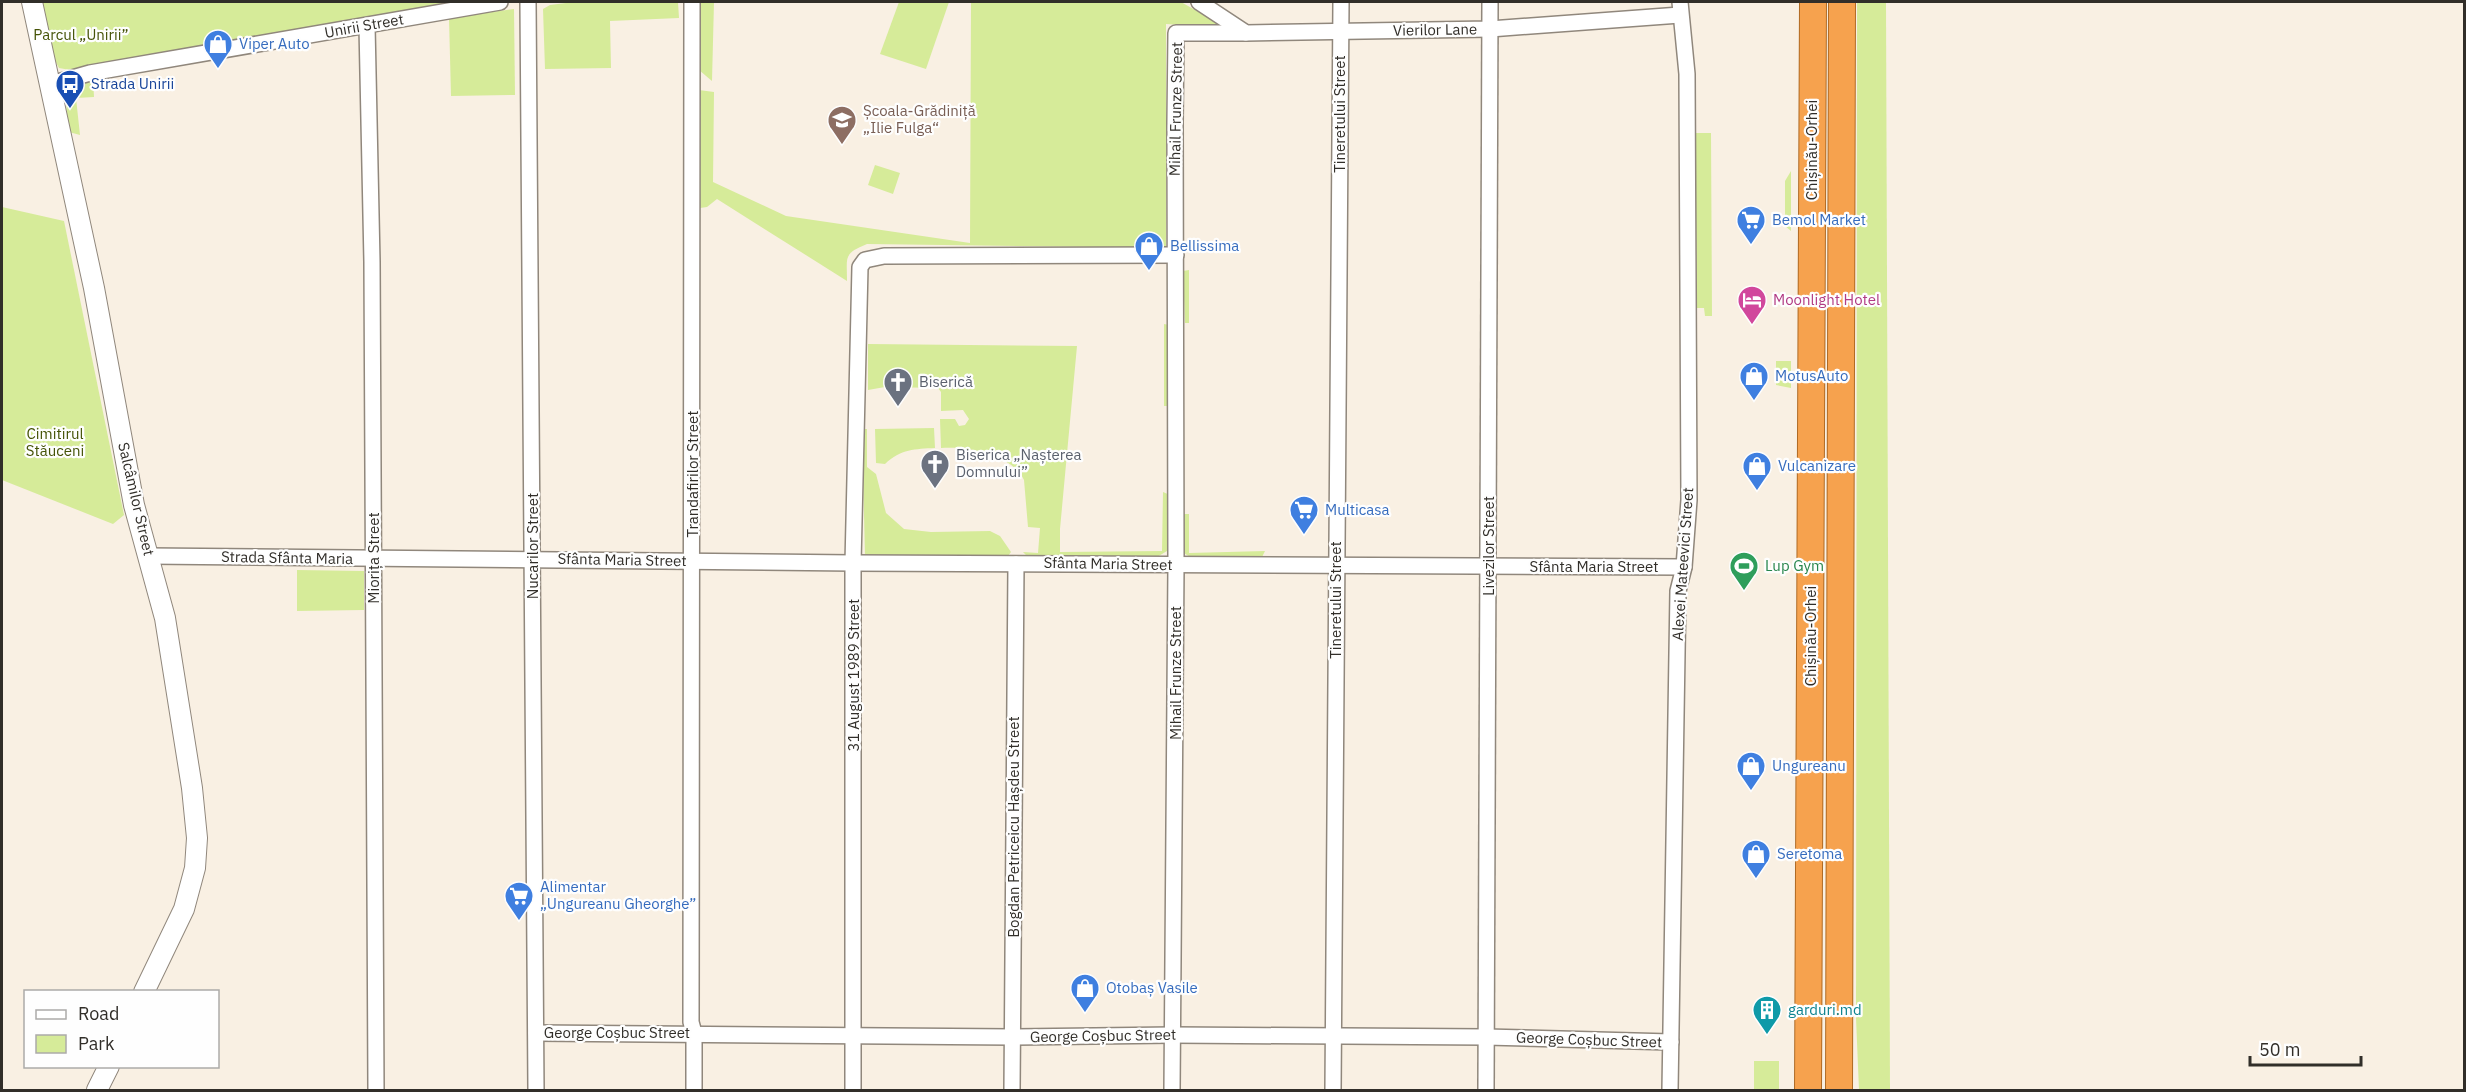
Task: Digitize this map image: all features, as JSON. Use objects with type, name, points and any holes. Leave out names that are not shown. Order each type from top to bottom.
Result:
[{"type":"highway","name":"Chișinău-Orhei","points":[[1808,1090],[1813,2]]},
{"type":"highway","name":"Chișinău-Orhei","points":[[1839,1090],[1842,2]]},
{"type":"street","name":"Salcâmilor Street","points":[[32,2],[94,288],[134,505],[165,618],[192,788],[197,838],[195,868],[184,909],[145,990]]},
{"type":"street","name":"Unirii Street","points":[[51,84],[90,73],[500,2]]},
{"type":"street","name":"Nucarilor Street","points":[[528,2],[536,1090]]},
{"type":"street","name":"Trandafirilor Street","points":[[692,2],[693,561],[690,1022],[694,1033],[694,1090]]},
{"type":"street","points":[[1198,2],[1246,33]]},
{"type":"street","name":"Tineretului Street","points":[[1333,1090],[1341,2]]},
{"type":"street","name":"Livezilor Street","points":[[1486,1090],[1490,566],[1490,2]]},
{"type":"street","name":"Vierilor Lane","points":[[1246,33],[1490,29],[1680,8]]},
{"type":"street","name":"Alexei Mateevici Street","points":[[1670,1090],[1678,591],[1684,567],[1689,500],[1688,86],[1680,8]]},
{"type":"street","name":"Miorița Street","points":[[367,26],[374,559],[376,1090]]},
{"type":"street","name":"Mihail Frunze Street","points":[[1172,1090],[1176,565],[1176,33],[1246,33]]},
{"type":"street","name":"31 August 1989 Street","points":[[853,1090],[854,563],[860,267],[865,260],[884,256],[1176,255]]},
{"type":"street","name":"Strada Sfânta Maria","points":[[148,556],[374,559],[533,558]]},
{"type":"street","name":"Sfânta Maria Street","points":[[533,558],[854,563],[1684,567]]},
{"type":"street","name":"Bogdan Petriceicu Hașdeu Street","points":[[1012,1090],[1016,564]]},
{"type":"street","name":"George Coșbuc Street","points":[[536,1033],[1012,1037],[1173,1035],[1486,1037],[1671,1042]]},
{"type":"street","points":[[97,1090],[108,1068]]},
{"type":"green space","name":"Parcul „Unirii”","points":[[38,2],[454,2],[70,70],[59,68],[52,55]]},
{"type":"green space","points":[[574,2],[678,2],[679,18],[610,21],[611,68],[545,69],[543,9],[550,5]]},
{"type":"green space","points":[[698,2],[714,2],[712,81],[699,70]]},
{"type":"green space","points":[[899,2],[949,2],[926,69],[880,54]]},
{"type":"green space","points":[[971,2],[1181,2],[1227,28],[1166,24],[1166,248],[867,244],[854,250],[848,257],[847,281],[717,199],[707,207],[700,208],[699,90],[714,92],[713,182],[786,216],[970,243]]},
{"type":"green space","points":[[1857,2],[1886,2],[1890,1090],[1859,1090],[1856,1018]]},
{"type":"green space","points":[[514,9],[515,95],[451,96],[449,18]]},
{"type":"green space","points":[[93,79],[94,97],[76,98],[80,135],[69,132],[68,100],[76,90]]},
{"type":"green space","points":[[1695,133],[1711,133],[1712,316],[1705,316],[1704,308],[1697,308]]},
{"type":"green space","points":[[875,165],[900,173],[893,194],[868,185]]},
{"type":"green space","points":[[1791,171],[1791,231],[1785,226],[1785,181]]},
{"type":"green space","name":"Cimitirul Stăuceni","points":[[2,207],[64,221],[124,515],[113,524],[2,480]]},
{"type":"green space","points":[[1189,270],[1189,323],[1185,323],[1183,271]]},
{"type":"green space","points":[[1164,324],[1169,325],[1169,405],[1167,406],[1164,406]]},
{"type":"green space","points":[[868,344],[1077,346],[1060,529],[1060,552],[1162,551],[1163,492],[1170,495],[1167,551],[1157,557],[1028,557],[1023,552],[1038,553],[1040,528],[1028,527],[1024,480],[1018,471],[999,458],[976,450],[941,448],[940,419],[955,419],[959,426],[965,425],[969,419],[963,410],[941,411],[941,392],[938,388],[885,387],[868,390]]},
{"type":"green space","points":[[1776,361],[1791,361],[1791,388],[1776,385]]},
{"type":"green space","points":[[934,428],[935,448],[909,451],[897,455],[885,464],[876,463],[875,429]]},
{"type":"green space","points":[[867,429],[867,467],[876,474],[886,513],[904,529],[931,532],[990,531],[1000,536],[1011,552],[1008,556],[865,556],[862,431]]},
{"type":"green space","points":[[1183,514],[1189,514],[1189,553],[1265,551],[1262,557],[1190,557],[1184,553]]},
{"type":"green space","points":[[297,570],[364,571],[364,610],[297,611]]},
{"type":"green space","points":[[1754,1061],[1779,1061],[1779,1090],[1754,1090]]},
{"type":"place","name":"Viper Auto","points":[[218,70]]},
{"type":"place","name":"Strada Unirii","points":[[70,110]]},
{"type":"place","name":"Școala-Grădiniță „Ilie Fulga“","points":[[842,146]]},
{"type":"place","name":"Bemol Market","points":[[1751,246]]},
{"type":"place","name":"Bellissima","points":[[1149,272]]},
{"type":"place","name":"Moonlight Hotel","points":[[1752,326]]},
{"type":"place","name":"MotusAuto","points":[[1754,402]]},
{"type":"place","name":"Biserică","points":[[898,408]]},
{"type":"place","name":"Biserica „Nașterea Domnului”","points":[[935,490]]},
{"type":"place","name":"Vulcanizare","points":[[1757,492]]},
{"type":"place","name":"Multicasa","points":[[1304,536]]},
{"type":"place","name":"Lup Gym","points":[[1744,592]]},
{"type":"place","name":"Ungureanu","points":[[1751,792]]},
{"type":"place","name":"Seretoma","points":[[1756,880]]},
{"type":"place","name":"Alimentar „Ungureanu Gheorghe”","points":[[519,922]]},
{"type":"place","name":"Otobaș Vasile","points":[[1085,1014]]},
{"type":"place","name":"garduri.md","points":[[1767,1036]]}]
